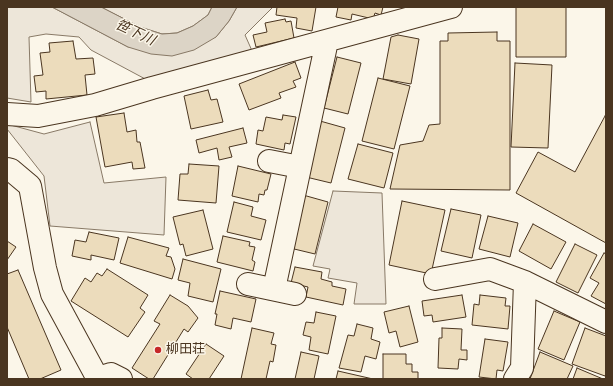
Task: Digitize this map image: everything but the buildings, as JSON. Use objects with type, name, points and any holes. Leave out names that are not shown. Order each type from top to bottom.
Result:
[{"type":"street","points":[[7,114],[38,116],[95,106],[152,88],[451,7]]},
{"type":"street","points":[[274,289],[327,41]]},
{"type":"street","points":[[269,161],[300,167]]},
{"type":"street","points":[[7,169],[11,170],[30,186],[45,268],[52,294],[98,378],[111,374],[121,379]]},
{"type":"street","points":[[435,279],[490,269],[525,282],[606,322]]},
{"type":"street","points":[[515,379],[522,368],[525,282]]},
{"type":"street","points":[[248,284],[295,294]]},
{"type":"shaded area","points":[[7,7],[52,7],[128,47],[216,37],[229,21],[237,7],[273,7],[245,35],[253,53],[149,81],[91,50],[79,37],[46,34],[29,37],[31,102],[7,98]]},
{"type":"shaded area","points":[[101,7],[212,7],[208,15],[193,26],[177,33],[162,34],[140,27]]},
{"type":"shaded area","points":[[90,122],[104,183],[166,177],[164,235],[50,226],[44,176],[7,129],[7,124],[44,134]]},
{"type":"shaded area","points":[[333,191],[382,193],[386,304],[354,304],[357,283],[328,278],[330,269],[313,266]]},
{"type":"water","name":"笹下川","points":[[52,7],[101,7],[140,27],[162,34],[177,33],[193,26],[208,15],[212,7],[237,7],[229,21],[216,37],[194,50],[172,56],[151,54],[128,47]]},
{"type":"place","name":"柳田荘","points":[[158,350]]}]
